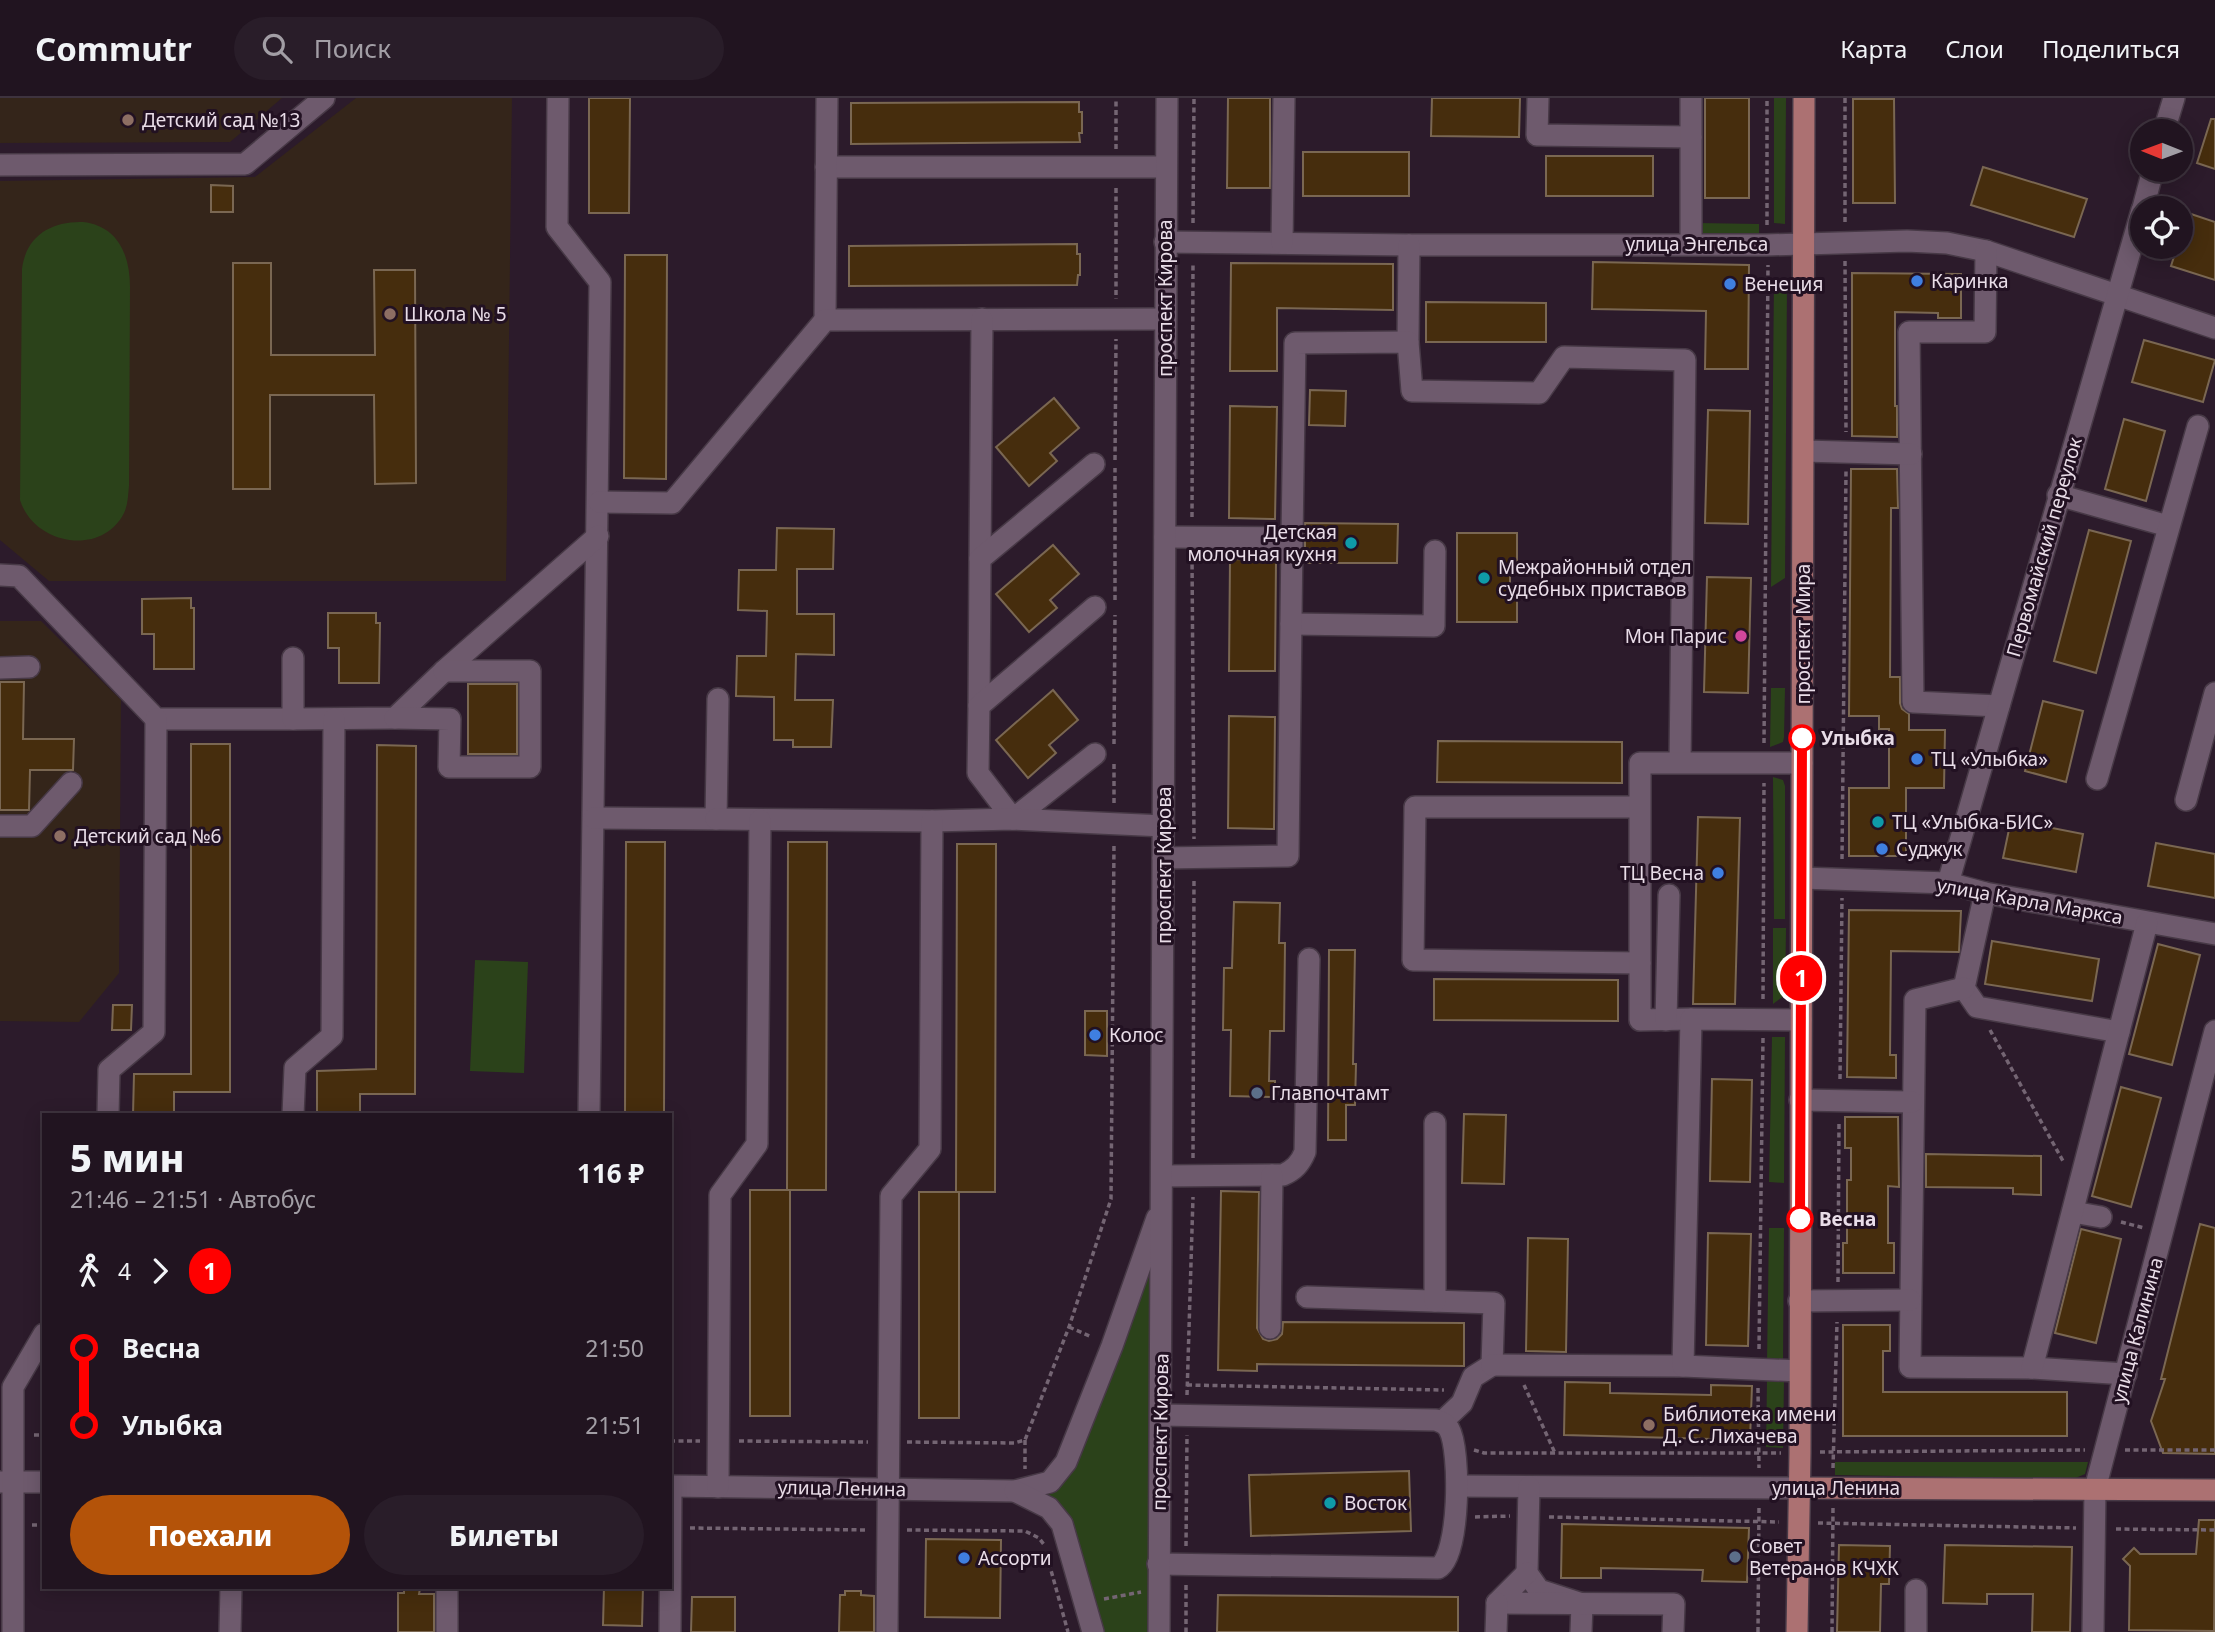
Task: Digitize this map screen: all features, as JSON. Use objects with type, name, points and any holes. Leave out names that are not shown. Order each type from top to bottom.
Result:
[{"type":"main road","name":"проспект Мира","points":[[1797,1632],[1800,1453],[1804,98]]},
{"type":"main road","name":"улица Ленина","points":[[1798,1489],[2215,1490]]},
{"type":"street","points":[[0,165],[245,164],[324,98]]},
{"type":"street","points":[[558,98],[557,227],[600,282],[589,1113]]},
{"type":"street","points":[[599,502],[672,503],[825,320],[827,98]]},
{"type":"street","name":"проспект Кирова","points":[[1159,1632],[1167,98]]},
{"type":"street","points":[[1282,243],[1284,98]]},
{"type":"street","points":[[1538,98],[1537,135],[1691,136]]},
{"type":"street","points":[[1691,98],[1691,244]]},
{"type":"street","points":[[2168,119],[2174,98]]},
{"type":"street","points":[[826,167],[1166,167]]},
{"type":"street","name":"улица Энгельса","points":[[1165,242],[1409,245],[1766,245],[1845,241],[1947,243],[1986,251],[2215,328]]},
{"type":"street","points":[[1409,245],[1408,342],[1412,391],[1539,393],[1564,357],[1685,360],[1680,762]]},
{"type":"street","points":[[1986,251],[1985,332],[1909,332],[1913,702],[1999,706]]},
{"type":"street","name":"Первомайский переулок","points":[[1948,883],[2130,252]]},
{"type":"street","points":[[982,319],[978,773],[1013,819]]},
{"type":"street","points":[[825,320],[1165,319]]},
{"type":"street","points":[[1163,858],[1287,856],[1296,343],[1408,342]]},
{"type":"street","points":[[2097,779],[2198,426]]},
{"type":"street","points":[[1804,451],[1911,454]]},
{"type":"street","points":[[980,559],[1094,464]]},
{"type":"street","points":[[2058,495],[2168,526]]},
{"type":"street","points":[[395,718],[443,671],[598,536]]},
{"type":"street","points":[[1165,537],[1292,538]]},
{"type":"street","points":[[1291,624],[1434,626],[1435,551]]},
{"type":"street","points":[[0,575],[19,576],[156,719],[154,1032],[109,1070],[108,1113]]},
{"type":"street","points":[[979,706],[1095,607]]},
{"type":"street","points":[[293,658],[293,719]]},
{"type":"street","points":[[0,668],[29,667]]},
{"type":"street","points":[[156,719],[450,719],[449,767],[530,767],[530,670],[443,671]]},
{"type":"street","points":[[2186,800],[2215,692]]},
{"type":"street","points":[[716,819],[718,699]]},
{"type":"street","points":[[293,1113],[295,1068],[332,1036],[334,719]]},
{"type":"street","points":[[1013,819],[1095,754]]},
{"type":"street","points":[[1801,1020],[1640,1020],[1639,807],[1640,763],[1802,763]]},
{"type":"street","points":[[0,825],[32,826],[71,783]]},
{"type":"street","points":[[1639,807],[1415,807],[1413,960],[1640,963]]},
{"type":"street","points":[[594,818],[932,821],[1013,819],[1164,826]]},
{"type":"street","points":[[719,1487],[720,1195],[757,1144],[760,820]]},
{"type":"street","points":[[887,1632],[891,1196],[930,1149],[932,821]]},
{"type":"street","name":"улица Карла Маркса","points":[[1802,878],[1948,883],[1985,893],[2215,934]]},
{"type":"street","points":[[1985,893],[1964,988],[1977,1007],[2119,1032]]},
{"type":"street","points":[[1666,1020],[1669,895]]},
{"type":"street","points":[[2032,1368],[2147,923]]},
{"type":"street","points":[[1162,1176],[1283,1175],[1293,1171],[1302,1161],[1305,1153],[1309,959]]},
{"type":"street","points":[[1964,988],[1915,1000],[1910,1367],[2032,1368],[2126,1374]]},
{"type":"street","points":[[1683,1366],[1691,1019]]},
{"type":"street","name":"улица Калинина","points":[[2093,1632],[2095,1489],[2215,1031]]},
{"type":"street","points":[[1800,1100],[1912,1102]]},
{"type":"street","points":[[1435,1123],[1435,1301]]},
{"type":"street","points":[[1270,1328],[1272,1175]]},
{"type":"street","points":[[1014,1491],[1050,1482],[1066,1462],[1112,1346],[1162,1204]]},
{"type":"street","points":[[2073,1212],[2101,1217]]},
{"type":"street","points":[[1307,1297],[1494,1303],[1492,1364]]},
{"type":"street","points":[[1800,1301],[1910,1300]]},
{"type":"street","points":[[13,1632],[6,1482],[13,1387],[42,1337]]},
{"type":"street","points":[[1442,1422],[1462,1403],[1473,1377],[1492,1364],[1683,1366],[1799,1371]]},
{"type":"street","points":[[1158,1564],[1438,1568],[1446,1562],[1449,1551],[1457,1486],[1452,1438],[1450,1430],[1442,1422],[1425,1419],[1161,1415]]},
{"type":"street","points":[[6,1482],[42,1482]]},
{"type":"street","name":"улица Ленина","points":[[672,1486],[1014,1491]]},
{"type":"street","name":"улица Ленина","points":[[1457,1486],[1798,1489]]},
{"type":"street","points":[[1529,1487],[1527,1573],[1539,1590],[1582,1604]]},
{"type":"street","points":[[1014,1491],[1049,1508],[1062,1524],[1093,1632]]},
{"type":"street","points":[[1496,1632],[1497,1603],[1527,1573]]},
{"type":"street","points":[[230,1632],[231,1589]]},
{"type":"street","points":[[447,1589],[447,1632]]},
{"type":"street","points":[[670,1589],[670,1632]]},
{"type":"street","points":[[1916,1590],[1916,1632]]},
{"type":"street","points":[[1497,1603],[1674,1604],[1673,1632]]},
{"type":"street","points":[[1581,1632],[1582,1604]]},
{"type":"path","points":[[672,1441],[1014,1443],[1025,1440],[1069,1327],[1111,1199],[1116,98]]},
{"type":"path","points":[[1758,1632],[1767,98]]},
{"type":"path","points":[[1832,1632],[1846,453],[1845,98]]},
{"type":"path","points":[[1977,1007],[2078,1189]]},
{"type":"path","points":[[2101,1217],[2163,1232]]},
{"type":"path","points":[[1069,1327],[1097,1340]]},
{"type":"path","points":[[1515,1365],[1555,1453]]},
{"type":"path","points":[[1187,1385],[1447,1390],[1464,1397]]},
{"type":"path","points":[[1470,1446],[1475,1451],[1484,1453],[1758,1454],[1833,1451],[2215,1450]]},
{"type":"path","points":[[1813,1523],[2215,1530]]},
{"type":"path","points":[[1062,1610],[1159,1589]]},
{"type":"shaded area","name":"Детский сад №13","points":[[0,98],[282,98],[230,142],[0,143]]},
{"type":"shaded area","points":[[356,98],[512,98],[506,581],[49,581],[0,540],[0,181],[255,177]]},
{"type":"shaded area","name":"Детский сад №6","points":[[0,621],[41,621],[121,700],[119,973],[79,1022],[0,1021]]},
{"type":"green space","points":[[1774,98],[1786,98],[1785,224],[1774,223]]},
{"type":"green space","points":[[83,222],[105,229],[113,236],[120,244],[128,264],[129,486],[124,513],[114,527],[100,536],[69,540],[39,527],[20,500],[22,269],[29,248],[42,233],[61,224]]},
{"type":"green space","points":[[1697,223],[1759,224],[1759,235],[1705,234],[1700,232]]},
{"type":"green space","points":[[1774,280],[1787,280],[1785,578],[1771,587]]},
{"type":"green space","points":[[1771,688],[1785,688],[1783,742],[1770,747]]},
{"type":"green space","points":[[1773,777],[1783,780],[1785,786],[1785,919],[1774,919]]},
{"type":"green space","points":[[1773,928],[1786,928],[1785,995],[1773,1004]]},
{"type":"green space","points":[[475,960],[528,962],[524,1073],[470,1071]]},
{"type":"green space","points":[[1772,1037],[1785,1037],[1784,1183],[1769,1182]]},
{"type":"green space","points":[[1162,1204],[1158,1632],[1095,1632],[1069,1541],[1030,1488],[1050,1482]]},
{"type":"green space","points":[[1769,1228],[1784,1228],[1783,1362],[1767,1362]]},
{"type":"green space","points":[[1767,1380],[1784,1380],[1783,1448],[1766,1447]]},
{"type":"green space","points":[[1835,1462],[2088,1462],[2085,1474],[2073,1479],[1835,1475]]},
{"type":"building","points":[[589,98],[630,98],[629,213],[589,213]]},
{"type":"building","points":[[1228,98],[1270,98],[1270,188],[1227,188]]},
{"type":"building","points":[[1432,98],[1520,98],[1519,137],[1431,136]]},
{"type":"building","points":[[1705,98],[1749,98],[1749,198],[1705,198]]},
{"type":"building","points":[[1853,99],[1894,99],[1895,203],[1853,203]]},
{"type":"building","points":[[1079,102],[1079,112],[1082,112],[1080,142],[851,144],[851,103]]},
{"type":"building","points":[[2211,119],[2215,119],[2215,169],[2197,163]]},
{"type":"building","points":[[1303,152],[1409,152],[1409,196],[1303,196]]},
{"type":"building","points":[[1546,156],[1653,156],[1653,196],[1546,196]]},
{"type":"building","points":[[1983,167],[2087,199],[2074,237],[1971,205]]},
{"type":"building","points":[[211,185],[233,186],[233,212],[211,212]]},
{"type":"building","points":[[2193,215],[2215,222],[2215,280],[2171,266],[2173,259],[2193,259]]},
{"type":"building","points":[[1077,244],[1080,275],[1077,285],[849,286],[849,246]]},
{"type":"building","points":[[625,255],[667,255],[666,479],[624,478]]},
{"type":"building","points":[[1593,262],[1749,265],[1748,369],[1705,369],[1706,311],[1592,309]]},
{"type":"building","points":[[233,263],[271,263],[271,355],[375,355],[374,270],[415,270],[416,483],[375,484],[374,395],[270,395],[270,489],[233,489]]},
{"type":"building","points":[[1231,263],[1393,264],[1393,310],[1277,308],[1277,371],[1230,371]]},
{"type":"building","points":[[1852,273],[1961,274],[1961,318],[1938,318],[1938,313],[1895,312],[1897,437],[1852,436]]},
{"type":"building","points":[[1426,302],[1546,303],[1546,342],[1426,342]]},
{"type":"building","points":[[2144,340],[2215,360],[2203,402],[2132,382]]},
{"type":"building","points":[[1310,390],[1346,391],[1345,426],[1309,425]]},
{"type":"building","points":[[1054,398],[1079,428],[1050,453],[1057,461],[1029,486],[996,447]]},
{"type":"building","points":[[1230,406],[1277,407],[1275,519],[1229,518]]},
{"type":"building","points":[[1708,410],[1750,411],[1748,524],[1705,523]]},
{"type":"building","points":[[2124,419],[2165,431],[2146,501],[2105,489]]},
{"type":"building","points":[[1851,469],[1897,469],[1898,508],[1891,508],[1890,677],[1900,677],[1900,703],[1902,709],[1909,714],[1909,730],[1945,730],[1944,788],[1906,788],[1906,856],[1849,856],[1849,788],[1889,788],[1889,729],[1879,729],[1879,716],[1849,716]]},
{"type":"building","name":"Детская молочная кухня","points":[[1305,523],[1398,524],[1397,563],[1305,563]]},
{"type":"building","points":[[777,528],[834,529],[833,569],[797,569],[797,614],[834,614],[834,655],[796,654],[795,700],[833,700],[831,747],[793,747],[793,740],[774,740],[774,697],[736,696],[737,656],[766,656],[767,611],[738,610],[739,570],[776,570]]},
{"type":"building","points":[[2089,530],[2131,541],[2096,673],[2054,661]]},
{"type":"building","name":"Межрайонный отдел судебных приставов","points":[[1457,533],[1517,533],[1517,561],[1510,561],[1510,595],[1517,595],[1517,622],[1457,622]]},
{"type":"building","points":[[1053,545],[1079,574],[1050,600],[1057,608],[1029,632],[996,594]]},
{"type":"building","points":[[1230,559],[1276,560],[1275,671],[1229,671]]},
{"type":"building","points":[[1707,577],[1751,578],[1748,693],[1704,692]]},
{"type":"building","points":[[191,598],[191,608],[194,608],[194,669],[154,669],[154,634],[142,634],[142,599]]},
{"type":"building","points":[[328,613],[376,613],[376,623],[380,623],[379,683],[339,683],[339,648],[328,648]]},
{"type":"building","points":[[0,682],[24,682],[23,739],[74,739],[73,770],[30,770],[29,810],[0,810]]},
{"type":"building","points":[[468,684],[517,684],[517,754],[468,754]]},
{"type":"building","points":[[1053,690],[1078,720],[1049,745],[1056,753],[1028,778],[996,740]]},
{"type":"building","points":[[2043,701],[2083,711],[2066,782],[2025,771]]},
{"type":"building","points":[[1229,716],[1275,717],[1274,829],[1228,828]]},
{"type":"building","points":[[1438,741],[1622,742],[1622,783],[1437,782]]},
{"type":"building","points":[[191,744],[230,744],[230,1092],[174,1092],[174,1113],[133,1113],[134,1074],[191,1074]]},
{"type":"building","points":[[377,745],[416,746],[415,1094],[360,1094],[360,1113],[317,1113],[317,1071],[376,1069]]},
{"type":"building","points":[[1698,817],[1740,818],[1735,1004],[1693,1004]]},
{"type":"building","points":[[2011,820],[2083,834],[2076,872],[2003,858]]},
{"type":"building","points":[[626,842],[665,842],[664,1113],[625,1113]]},
{"type":"building","points":[[788,842],[827,842],[826,1190],[787,1190]]},
{"type":"building","points":[[2156,843],[2215,854],[2215,898],[2148,886]]},
{"type":"building","points":[[957,844],[996,844],[995,1192],[956,1192]]},
{"type":"building","points":[[1234,902],[1280,903],[1279,943],[1285,943],[1284,1031],[1270,1031],[1269,1081],[1275,1081],[1275,1097],[1230,1096],[1231,1030],[1223,1030],[1224,968],[1232,968]]},
{"type":"building","points":[[1849,910],[1961,911],[1959,952],[1891,951],[1890,1055],[1896,1055],[1896,1078],[1847,1077]]},
{"type":"building","points":[[1992,941],[2099,959],[2092,1001],[1985,984]]},
{"type":"building","points":[[2158,944],[2200,955],[2172,1065],[2129,1054]]},
{"type":"building","points":[[1329,950],[1355,950],[1355,1105],[1346,1105],[1346,1140],[1328,1140]]},
{"type":"building","points":[[1434,979],[1618,980],[1618,1021],[1434,1020]]},
{"type":"building","points":[[113,1005],[132,1005],[131,1030],[112,1030]]},
{"type":"building","name":"Колос","points":[[1085,1011],[1107,1011],[1107,1056],[1085,1055]]},
{"type":"building","points":[[1712,1079],[1752,1080],[1750,1182],[1710,1181]]},
{"type":"building","points":[[2121,1087],[2161,1098],[2131,1207],[2092,1196]]},
{"type":"building","points":[[1464,1114],[1506,1115],[1504,1184],[1462,1183]]},
{"type":"building","points":[[1845,1117],[1898,1117],[1899,1187],[1888,1186],[1888,1243],[1894,1243],[1894,1273],[1843,1273],[1843,1243],[1847,1243],[1847,1180],[1851,1180],[1851,1148],[1845,1148]]},
{"type":"building","points":[[1926,1154],[2041,1156],[2041,1195],[2013,1194],[2013,1188],[1926,1187]]},
{"type":"building","points":[[750,1190],[790,1190],[790,1416],[750,1416]]},
{"type":"building","points":[[1221,1191],[1259,1192],[1257,1328],[1263,1339],[1277,1339],[1282,1334],[1283,1322],[1464,1323],[1464,1366],[1257,1364],[1257,1371],[1218,1370]]},
{"type":"building","points":[[919,1192],[959,1192],[959,1418],[919,1418]]},
{"type":"building","points":[[2200,1224],[2215,1228],[2215,1454],[2163,1453],[2151,1421],[2165,1379],[2161,1379]]},
{"type":"building","points":[[2081,1229],[2121,1239],[2096,1343],[2055,1333]]},
{"type":"building","points":[[1708,1233],[1751,1234],[1748,1346],[1706,1345]]},
{"type":"building","points":[[1528,1238],[1568,1239],[1566,1352],[1526,1351]]},
{"type":"building","points":[[1843,1325],[1890,1325],[1890,1351],[1883,1351],[1883,1392],[2067,1392],[2067,1436],[1843,1436]]},
{"type":"building","points":[[1565,1382],[1610,1383],[1610,1393],[1711,1395],[1711,1385],[1752,1386],[1750,1440],[1564,1435]]},
{"type":"building","name":"Восток","points":[[1409,1471],[1411,1531],[1251,1536],[1249,1475]]},
{"type":"building","points":[[2199,1520],[2215,1520],[2214,1631],[2129,1630],[2130,1566],[2123,1559],[2134,1548],[2140,1554],[2196,1554]]},
{"type":"building","points":[[1562,1524],[1749,1528],[1747,1582],[1702,1581],[1703,1570],[1601,1568],[1601,1578],[1561,1578]]},
{"type":"building","points":[[926,1539],[1001,1540],[1000,1618],[925,1617]]},
{"type":"building","points":[[1839,1545],[1890,1546],[1889,1584],[1881,1584],[1880,1632],[1837,1632]]},
{"type":"building","points":[[1945,1545],[2072,1547],[2070,1632],[2032,1632],[2033,1594],[1987,1594],[1987,1604],[1943,1603]]},
{"type":"building","points":[[404,1589],[420,1589],[419,1594],[434,1594],[434,1632],[398,1632],[398,1593],[404,1593]]},
{"type":"building","points":[[604,1589],[643,1589],[642,1626],[603,1625]]},
{"type":"building","points":[[845,1591],[861,1591],[861,1595],[874,1596],[874,1632],[839,1632],[840,1595],[845,1595]]},
{"type":"building","points":[[1218,1595],[1458,1597],[1458,1632],[1217,1632]]},
{"type":"building","points":[[692,1597],[735,1597],[735,1632],[691,1632]]},
{"type":"bus line","name":"1","points":[[1800,1219],[1802,738]]},
{"type":"place","name":"Детский сад №13","points":[[128,120]]},
{"type":"place","name":"Каринка","points":[[1917,281]]},
{"type":"place","name":"Венеция","points":[[1730,284]]},
{"type":"place","name":"Школа № 5","points":[[390,314]]},
{"type":"place","name":"Детская молочная кухня","points":[[1351,543]]},
{"type":"place","name":"Межрайонный отдел судебных приставов","points":[[1484,578]]},
{"type":"place","name":"Мон Парис","points":[[1741,636]]},
{"type":"place","name":"Улыбка","points":[[1802,738]]},
{"type":"place","name":"ТЦ «Улыбка»","points":[[1917,759]]},
{"type":"place","name":"ТЦ «Улыбка-БИС»","points":[[1878,822]]},
{"type":"place","name":"Детский сад №6","points":[[60,836]]},
{"type":"place","name":"Суджук","points":[[1882,849]]},
{"type":"place","name":"ТЦ Весна","points":[[1718,873]]},
{"type":"place","name":"Колос","points":[[1095,1035]]},
{"type":"place","name":"Главпочтамт","points":[[1257,1093]]},
{"type":"place","name":"Весна","points":[[1800,1219]]},
{"type":"place","name":"Библиотека имени Д. С. Лихачева","points":[[1649,1425]]},
{"type":"place","name":"Восток","points":[[1330,1503]]},
{"type":"place","name":"Совет Ветеранов КЧХК","points":[[1735,1557]]},
{"type":"place","name":"Ассорти","points":[[964,1558]]}]
